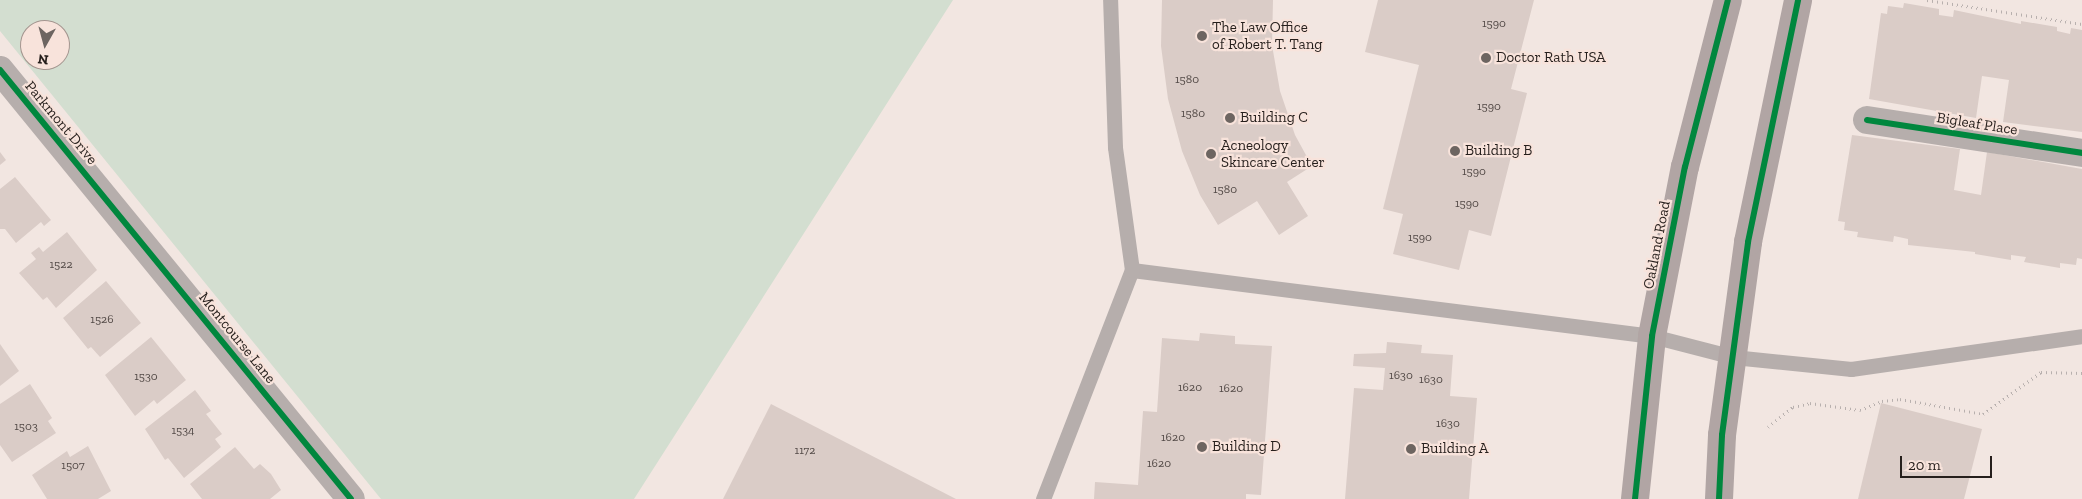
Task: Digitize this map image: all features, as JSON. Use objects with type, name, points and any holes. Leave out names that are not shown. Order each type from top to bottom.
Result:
[{"type":"main road","name":"Oakland Road","points":[[1635,499],[1652,336],[1686,167],[1728,0]]},
{"type":"main road","points":[[1719,499],[1722,436],[1748,242],[1798,0]]},
{"type":"street","name":"Parkmont Drive","points":[[0,70],[102,192]]},
{"type":"street","name":"Bigleaf Place","points":[[1868,120],[2082,153]]},
{"type":"street","name":"Montcourse Lane","points":[[102,192],[352,499]]},
{"type":"lane","points":[[1043,499],[1132,270],[1115,147],[1110,0]]},
{"type":"lane","points":[[1132,270],[1652,336],[1733,357],[1850,369],[2078,336],[2082,321]]},
{"type":"path","points":[[1927,0],[2082,24]]},
{"type":"path","points":[[1768,427],[1793,407],[1810,403],[1860,410],[1882,401],[1900,399],[1983,414],[2041,372],[2082,373]]},
{"type":"green space","points":[[0,0],[953,0],[634,499],[381,499],[32,70],[70,70],[70,20],[20,20],[20,56],[0,31]]},
{"type":"building","name":"Building C","points":[[1162,0],[1273,0],[1272,45],[1280,91],[1295,135],[1312,166],[1287,182],[1308,216],[1279,235],[1257,201],[1218,225],[1200,195],[1182,151],[1168,99],[1161,46]]},
{"type":"building","name":"Building B","points":[[1378,0],[1534,0],[1511,89],[1527,93],[1491,236],[1469,230],[1459,270],[1393,254],[1403,214],[1383,209],[1419,65],[1365,52]]},
{"type":"building","points":[[1904,3],[1939,9],[1939,15],[1953,17],[1954,10],[2021,24],[2021,21],[2057,27],[2057,31],[2070,34],[2071,28],[2082,30],[2082,132],[2003,122],[2009,80],[1982,76],[1976,118],[1869,99],[1881,13],[1887,14],[1888,6],[1903,8]]},
{"type":"building","points":[[1852,135],[1960,149],[1954,190],[1981,195],[1987,152],[2082,169],[2082,259],[2077,258],[2076,265],[2060,263],[2060,268],[2024,262],[2026,257],[2011,255],[2011,260],[1975,254],[1975,252],[1908,245],[1908,239],[1894,236],[1893,242],[1857,237],[1858,232],[1844,230],[1845,222],[1838,221]]},
{"type":"building","points":[[0,152],[6,160],[0,165]]},
{"type":"building","points":[[15,177],[51,220],[44,226],[41,222],[16,243],[5,229],[0,229],[0,189]]},
{"type":"building","points":[[67,232],[97,270],[56,308],[47,297],[43,300],[19,273],[36,259],[31,253],[39,247],[43,252]]},
{"type":"building","points":[[106,281],[141,323],[100,357],[91,347],[88,349],[63,318]]},
{"type":"building","name":"Building D","points":[[1200,333],[1235,336],[1235,344],[1272,346],[1261,495],[1246,494],[1246,499],[1094,499],[1095,482],[1138,485],[1143,411],[1157,412],[1162,338],[1199,341]]},
{"type":"building","points":[[151,337],[186,380],[157,404],[154,400],[135,416],[105,375]]},
{"type":"building","name":"Building A","points":[[1387,342],[1422,345],[1421,353],[1453,355],[1450,396],[1477,398],[1469,499],[1345,499],[1354,388],[1383,390],[1385,368],[1353,366],[1354,354],[1386,353]]},
{"type":"building","points":[[0,344],[19,371],[0,386]]},
{"type":"building","points":[[30,384],[52,418],[48,421],[56,433],[12,462],[0,445],[0,404]]},
{"type":"building","points":[[195,390],[211,411],[206,414],[222,434],[215,439],[221,447],[184,478],[168,458],[165,460],[145,429]]},
{"type":"building","points":[[1881,403],[1982,429],[1964,499],[1858,499]]},
{"type":"building","points":[[771,404],[956,499],[723,499]]},
{"type":"building","points":[[88,446],[111,491],[98,499],[47,499],[32,475],[67,451],[70,457]]},
{"type":"building","points":[[235,447],[254,469],[260,464],[271,474],[281,490],[270,499],[202,499],[190,484]]},
{"type":"cycle path","points":[[1635,499],[1652,336],[1685,167],[1728,0]]},
{"type":"cycle path","points":[[1719,499],[1722,435],[1748,242],[1798,0]]},
{"type":"cycle path","points":[[0,70],[351,499]]},
{"type":"cycle path","points":[[1867,120],[2082,153]]},
{"type":"place","name":"The Law Office of Robert T. Tang","points":[[1202,36]]},
{"type":"place","name":"Doctor Rath USA","points":[[1486,58]]},
{"type":"place","name":"Building C","points":[[1230,118]]},
{"type":"place","name":"Building B","points":[[1455,151]]},
{"type":"place","name":"Acneology Skincare Center","points":[[1211,154]]},
{"type":"place","name":"Building D","points":[[1202,447]]},
{"type":"place","name":"Building A","points":[[1411,449]]}]
